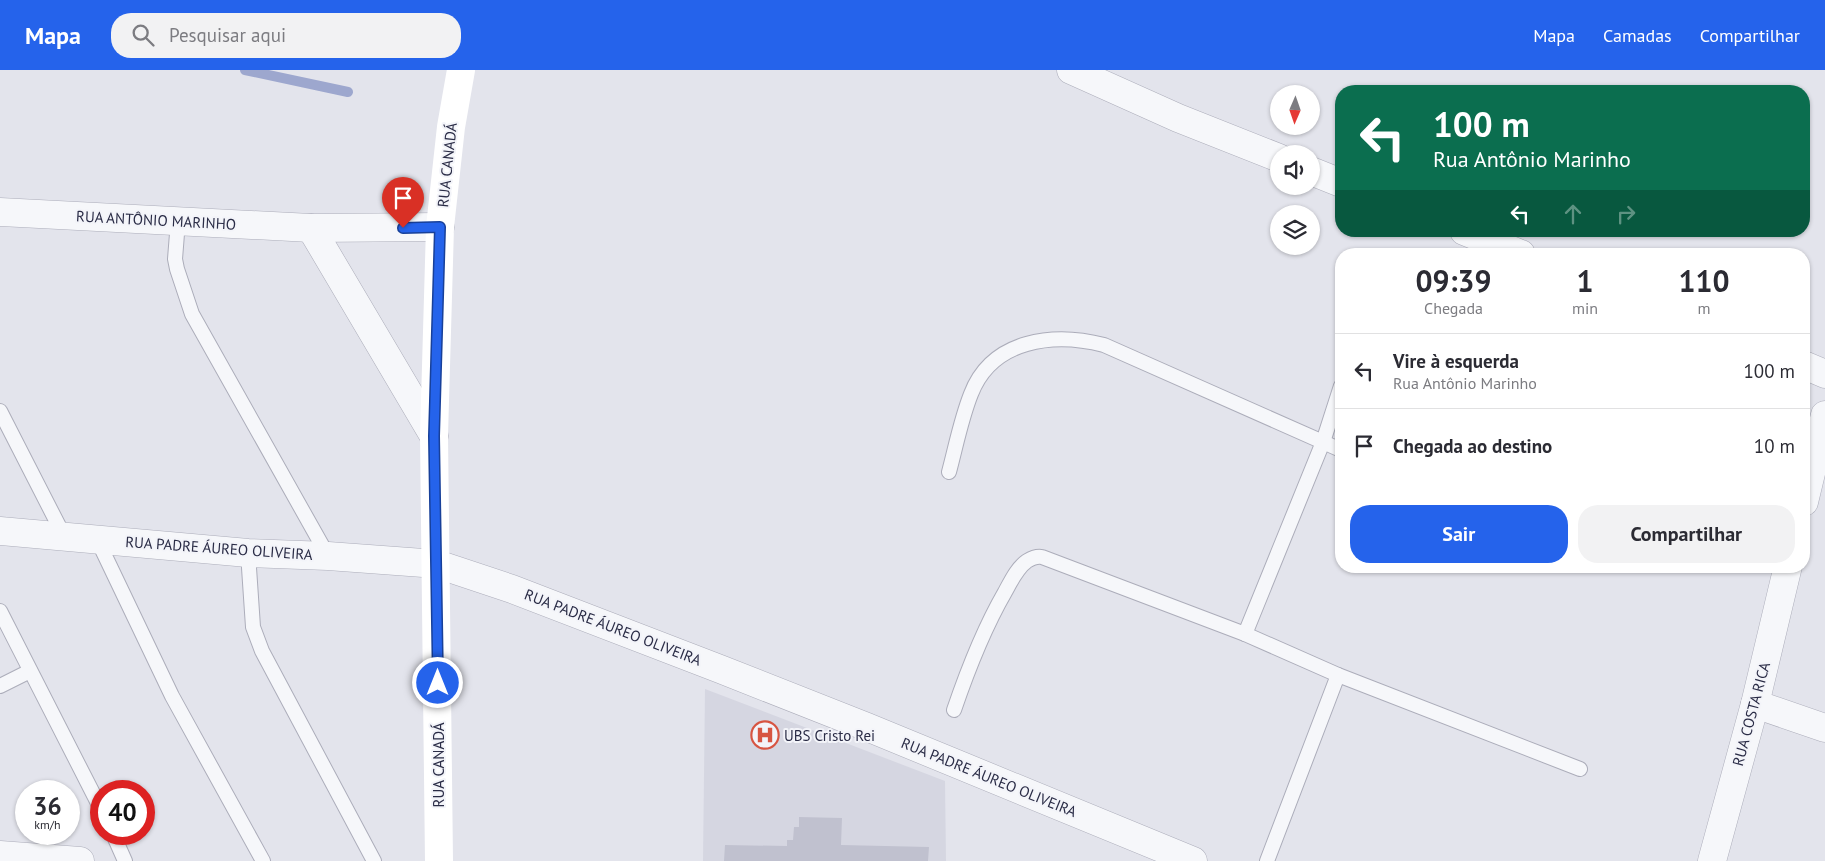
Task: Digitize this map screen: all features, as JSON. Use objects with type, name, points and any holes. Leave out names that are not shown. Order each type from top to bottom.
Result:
[{"type":"street","name":"RUA CANADÁ","points":[[439,861],[434,436],[440,227],[450,127],[461,70]]},
{"type":"street","points":[[1071,70],[1178,118],[1270,154]]},
{"type":"street","points":[[1320,175],[1335,181]]},
{"type":"street","name":"RUA ANTÔNIO MARINHO","points":[[2,214],[312,228],[440,227]]},
{"type":"street","points":[[312,228],[434,436]]},
{"type":"street","points":[[1479,237],[1506,248]]},
{"type":"street","points":[[1810,368],[1825,374]]},
{"type":"street","points":[[1810,477],[1825,415]]},
{"type":"street","name":"RUA PADRE ÁUREO OLIVEIRA","points":[[0,531],[248,553],[328,556],[437,564],[512,589],[720,669],[867,727],[1192,861]]},
{"type":"street","name":"RUA COSTA RICA","points":[[1712,861],[1755,704],[1786,573]]},
{"type":"street","points":[[1755,704],[1825,728]]},
{"type":"street","points":[[0,855],[80,861]]},
{"type":"lane","points":[[178,221],[175,259],[192,314],[328,556]]},
{"type":"lane","points":[[948,472],[971,394],[981,375],[998,357],[1013,349],[1031,342],[1063,338],[1086,340],[1104,345],[1335,447]]},
{"type":"lane","points":[[1244,634],[1323,442],[1335,405]]},
{"type":"lane","points":[[0,412],[64,536]]},
{"type":"lane","points":[[97,539],[172,696],[263,861]]},
{"type":"lane","points":[[248,553],[253,627],[262,651],[374,861]]},
{"type":"lane","points":[[954,710],[971,661],[990,618],[1018,570],[1027,561],[1037,556],[1052,559],[1244,634],[1338,675],[1580,770]]},
{"type":"lane","points":[[0,611],[90,788]]},
{"type":"lane","points":[[0,686],[30,671]]},
{"type":"lane","points":[[1267,861],[1338,675]]},
{"type":"lane","points":[[118,845],[125,861]]},
{"type":"shaded area","name":"UBS Cristo Rei","points":[[705,689],[945,781],[946,861],[703,861]]},
{"type":"building","points":[[799,817],[842,818],[841,845],[929,847],[928,861],[724,861],[725,845],[787,846],[787,840],[793,840],[794,827],[799,827]]},
{"type":"waterway","points":[[245,70],[348,92]]},
{"type":"place","name":"UBS Cristo Rei","points":[[765,735]]},
{"type":"route","points":[[403,228],[440,227],[434,436],[438,683]]}]
